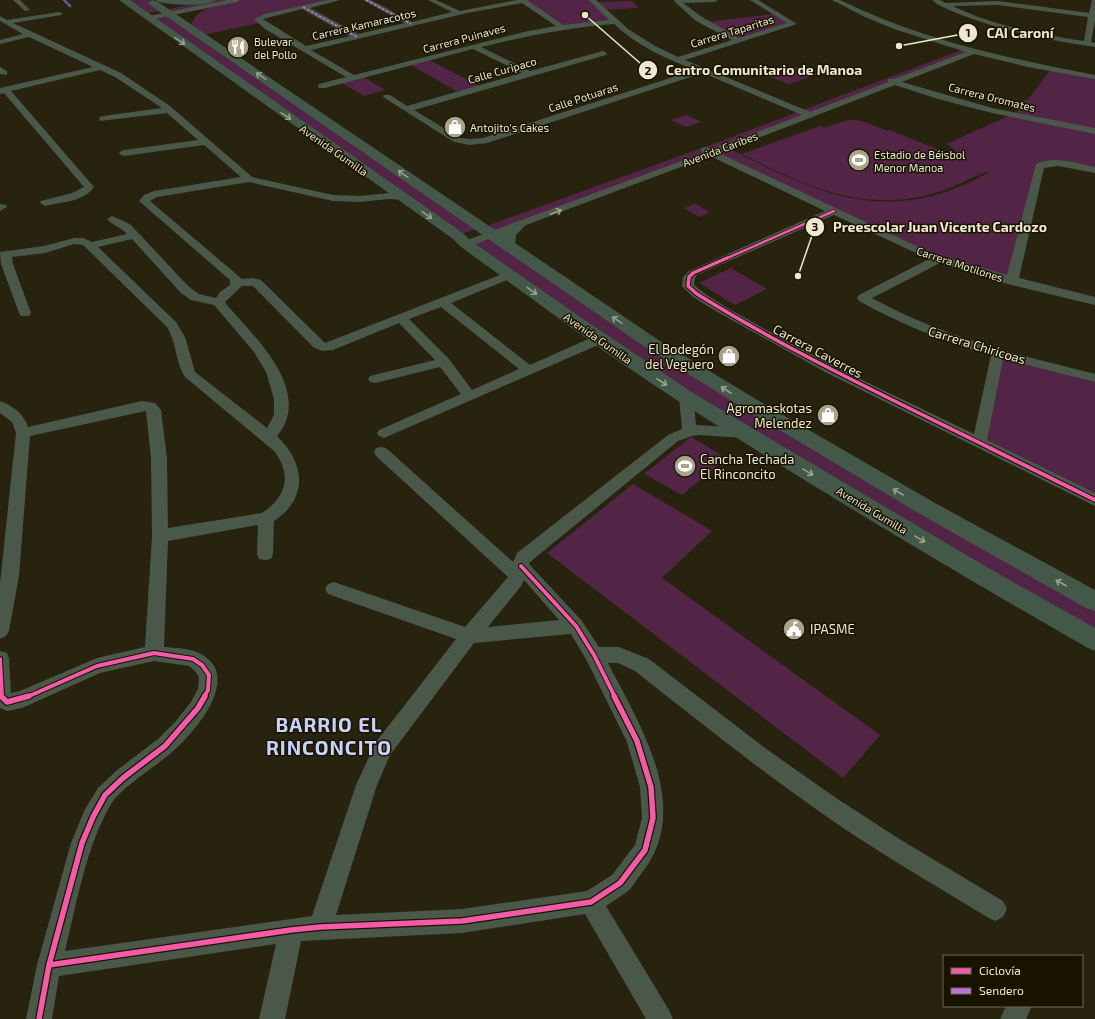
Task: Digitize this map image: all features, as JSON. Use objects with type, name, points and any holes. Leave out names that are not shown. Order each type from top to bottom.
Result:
[{"type":"main road","name":"Avenida Gumilla","points":[[124,0],[600,339],[686,397],[976,572],[1095,640]]},
{"type":"main road","name":"Avenida Gumilla","points":[[149,0],[486,227],[508,247],[654,345],[732,394],[914,501],[1095,601]]},
{"type":"main road","points":[[161,0],[183,2],[211,0]]},
{"type":"main road","points":[[192,30],[192,21],[197,14],[226,2]]},
{"type":"main road","points":[[508,247],[508,236],[519,225]]},
{"type":"street","points":[[16,0],[27,10]]},
{"type":"street","points":[[166,12],[215,0]]},
{"type":"street","points":[[146,16],[237,0]]},
{"type":"street","points":[[336,0],[259,18],[258,21],[353,78]]},
{"type":"street","points":[[366,0],[411,24]]},
{"type":"street","points":[[431,0],[459,13]]},
{"type":"street","points":[[522,0],[562,27]]},
{"type":"street","name":"Carrera Kamaracotos","points":[[305,49],[522,0]]},
{"type":"street","points":[[592,0],[614,22],[644,44],[676,60],[806,113]]},
{"type":"street","points":[[715,0],[677,1],[699,19],[738,41]]},
{"type":"street","name":"Carrera Taparitas","points":[[676,60],[793,24],[753,0]]},
{"type":"street","points":[[834,0],[888,24],[973,52],[1025,64],[1095,77]]},
{"type":"street","points":[[935,0],[964,14],[1003,26],[1050,38],[1095,45]]},
{"type":"street","points":[[1087,44],[1095,0]]},
{"type":"street","points":[[944,4],[998,3],[1092,15]]},
{"type":"street","points":[[303,7],[357,37]]},
{"type":"street","points":[[2,20],[59,14]]},
{"type":"street","points":[[2,20],[30,35],[118,75],[169,110],[204,142],[249,179]]},
{"type":"street","name":"Carrera Puinaves","points":[[322,86],[528,33],[562,27],[614,22]]},
{"type":"street","points":[[0,42],[30,35]]},
{"type":"street","points":[[474,47],[530,74]]},
{"type":"street","name":"Avenida Caribes","points":[[890,81],[964,49]]},
{"type":"street","name":"Avenida Caribes","points":[[542,206],[706,150],[890,81],[973,52]]},
{"type":"street","name":"Calle Curipaco","points":[[406,109],[603,53]]},
{"type":"street","points":[[45,203],[81,194],[87,191],[89,187],[3,90],[101,67]]},
{"type":"street","name":"Calle Potuaras","points":[[406,109],[457,140],[470,142],[494,138],[702,71]]},
{"type":"street","name":"Carrera Oromates","points":[[890,81],[977,107],[1095,131]]},
{"type":"street","points":[[387,97],[406,109]]},
{"type":"street","points":[[103,119],[169,110]]},
{"type":"street","points":[[124,153],[204,142]]},
{"type":"street","name":"Avenida Caribes","points":[[462,240],[486,227],[519,225],[706,150]]},
{"type":"street","name":"Carrera Motilones","points":[[706,150],[938,259],[1012,281],[1095,300]]},
{"type":"street","points":[[1012,281],[1039,166],[1044,163],[1054,163],[1095,170]]},
{"type":"street","points":[[237,283],[229,272],[219,266],[144,202],[146,198],[154,194],[249,179],[333,198],[360,199],[389,196],[403,198]]},
{"type":"street","points":[[372,198],[383,194],[385,191],[385,185]]},
{"type":"street","name":"Carrera Caverres","points":[[834,211],[693,273],[689,277],[688,286],[697,294],[770,337],[830,369],[1095,500]]},
{"type":"street","points":[[112,219],[126,226],[185,290],[195,297],[219,302],[262,353],[274,371],[280,389],[282,408],[279,425],[267,437]]},
{"type":"street","points":[[90,246],[135,235]]},
{"type":"street","points":[[25,313],[3,255],[42,250],[78,241],[85,242],[172,324],[180,337],[184,363],[190,374],[281,450],[290,469],[293,482],[289,497],[274,514],[266,518],[160,536]]},
{"type":"street","name":"Carrera Chiricoas","points":[[938,259],[864,298],[918,326],[998,353],[1095,378]]},
{"type":"street","points":[[237,283],[257,283],[322,347],[333,346],[510,275]]},
{"type":"street","points":[[219,302],[224,295],[233,289],[237,283]]},
{"type":"street","points":[[443,302],[528,370]]},
{"type":"street","points":[[401,318],[426,340],[468,396]]},
{"type":"street","points":[[384,433],[600,339]]},
{"type":"street","points":[[979,443],[998,353]]},
{"type":"street","points":[[375,379],[444,362]]},
{"type":"street","points":[[686,397],[689,431]]},
{"type":"street","points":[[0,406],[19,420],[23,433],[10,576],[0,631]]},
{"type":"street","points":[[23,433],[142,406],[152,407],[154,410],[159,458],[160,536],[154,653]]},
{"type":"street","points":[[320,927],[371,772],[390,739],[469,636],[514,581],[519,571],[522,558],[673,438],[689,431],[745,433]]},
{"type":"street","points":[[49,965],[290,930],[320,927],[462,921],[591,902],[620,883],[645,850],[653,818],[651,787],[637,741],[594,655],[576,626],[519,571],[381,452]]},
{"type":"street","points":[[265,554],[266,518]]},
{"type":"street","points":[[334,589],[469,636],[576,626]]},
{"type":"street","points":[[0,659],[1,695],[3,700],[8,702],[22,699],[97,666],[154,653],[193,659],[202,665],[209,675],[208,690],[198,708],[182,728],[164,746],[123,778],[105,795],[93,816],[82,843],[49,965],[39,1019]]},
{"type":"street","points":[[594,655],[619,655],[642,665],[758,755],[828,805],[893,848],[995,909]]},
{"type":"street","points":[[591,902],[660,1019]]},
{"type":"street","points":[[272,1019],[290,930]]},
{"type":"street","points":[[1013,1019],[1019,1007]]},
{"type":"shaded area","points":[[125,0],[148,0],[163,10],[144,14]]},
{"type":"shaded area","points":[[215,0],[335,0],[267,14],[260,23],[202,35],[192,26],[195,17],[204,10],[224,3],[169,14],[164,10]]},
{"type":"shaded area","points":[[522,0],[592,0],[595,2],[633,1],[638,8],[602,10],[614,22],[562,27]]},
{"type":"shaded area","points":[[169,14],[479,228],[458,235],[150,18]]},
{"type":"shaded area","points":[[774,14],[793,24],[738,41],[704,22]]},
{"type":"shaded area","points":[[964,49],[973,52],[726,147],[793,179],[824,191],[856,199],[888,202],[920,198],[955,189],[991,171],[938,192],[911,198],[886,200],[861,199],[837,194],[789,177],[742,154],[820,126],[824,128],[850,120],[856,120],[869,123],[887,131],[890,130],[983,168],[949,154],[956,150],[946,144],[1014,115],[1026,99],[1028,100],[1051,69],[1095,77],[1095,170],[1044,163],[1012,281],[952,264],[711,153],[492,235],[481,228],[721,141]]},
{"type":"shaded area","points":[[428,59],[481,87],[460,93],[409,64]]},
{"type":"shaded area","points":[[797,67],[818,74],[789,84],[768,76]]},
{"type":"shaded area","points":[[362,76],[385,90],[364,96],[340,82]]},
{"type":"shaded area","points":[[686,115],[701,122],[686,127],[671,120]]},
{"type":"shaded area","points":[[695,204],[710,212],[699,217],[684,208]]},
{"type":"shaded area","points":[[492,236],[566,286],[1095,602],[1095,635],[690,396],[471,244]]},
{"type":"shaded area","points":[[731,268],[767,289],[735,305],[699,283]]},
{"type":"shaded area","points":[[998,353],[1095,378],[1095,500],[979,443]]},
{"type":"shaded area","name":"Cancha Techada El Rinconcito","points":[[691,437],[726,458],[682,495],[644,474]]},
{"type":"shaded area","points":[[633,484],[712,531],[662,578],[880,735],[843,778],[547,553]]},
{"type":"waterway","points":[[64,0],[70,6]]},
{"type":"marked path","points":[[366,0],[411,24]]},
{"type":"marked path","points":[[303,7],[357,37]]},
{"type":"cycle path","points":[[834,211],[693,273],[689,277],[688,286],[697,294],[718,307],[830,369],[1095,500]]},
{"type":"cycle path","points":[[49,965],[291,930],[320,927],[462,921],[591,902],[620,883],[645,850],[653,818],[651,787],[637,741],[594,655],[576,626],[521,566]]},
{"type":"cycle path","points":[[0,659],[1,695],[7,702],[22,699],[97,666],[154,653],[193,659],[202,665],[209,675],[208,690],[198,708],[182,728],[165,746],[123,778],[105,795],[93,817],[82,843],[49,965],[39,1019]]},
{"type":"place","name":"Centro Comunitario de Manoa","points":[[585,15]]},
{"type":"place","name":"CAI Caroní","points":[[899,46]]},
{"type":"place","name":"Bulevar del Pollo","points":[[238,47]]},
{"type":"place","name":"Antojito's Cakes","points":[[455,127]]},
{"type":"place","name":"Estadio de Béisbol Menor Manoa","points":[[859,160]]},
{"type":"place","name":"Preescolar Juan Vicente Cardozo","points":[[798,276]]},
{"type":"place","name":"El Bodegón del Veguero","points":[[729,356]]},
{"type":"place","name":"Agromaskotas Melendez","points":[[828,415]]},
{"type":"place","name":"Cancha Techada El Rinconcito","points":[[685,466]]},
{"type":"place","name":"IPASME","points":[[794,629]]},
{"type":"district","name":"BARRIO EL RINCONCITO","points":[[329,736]]}]
